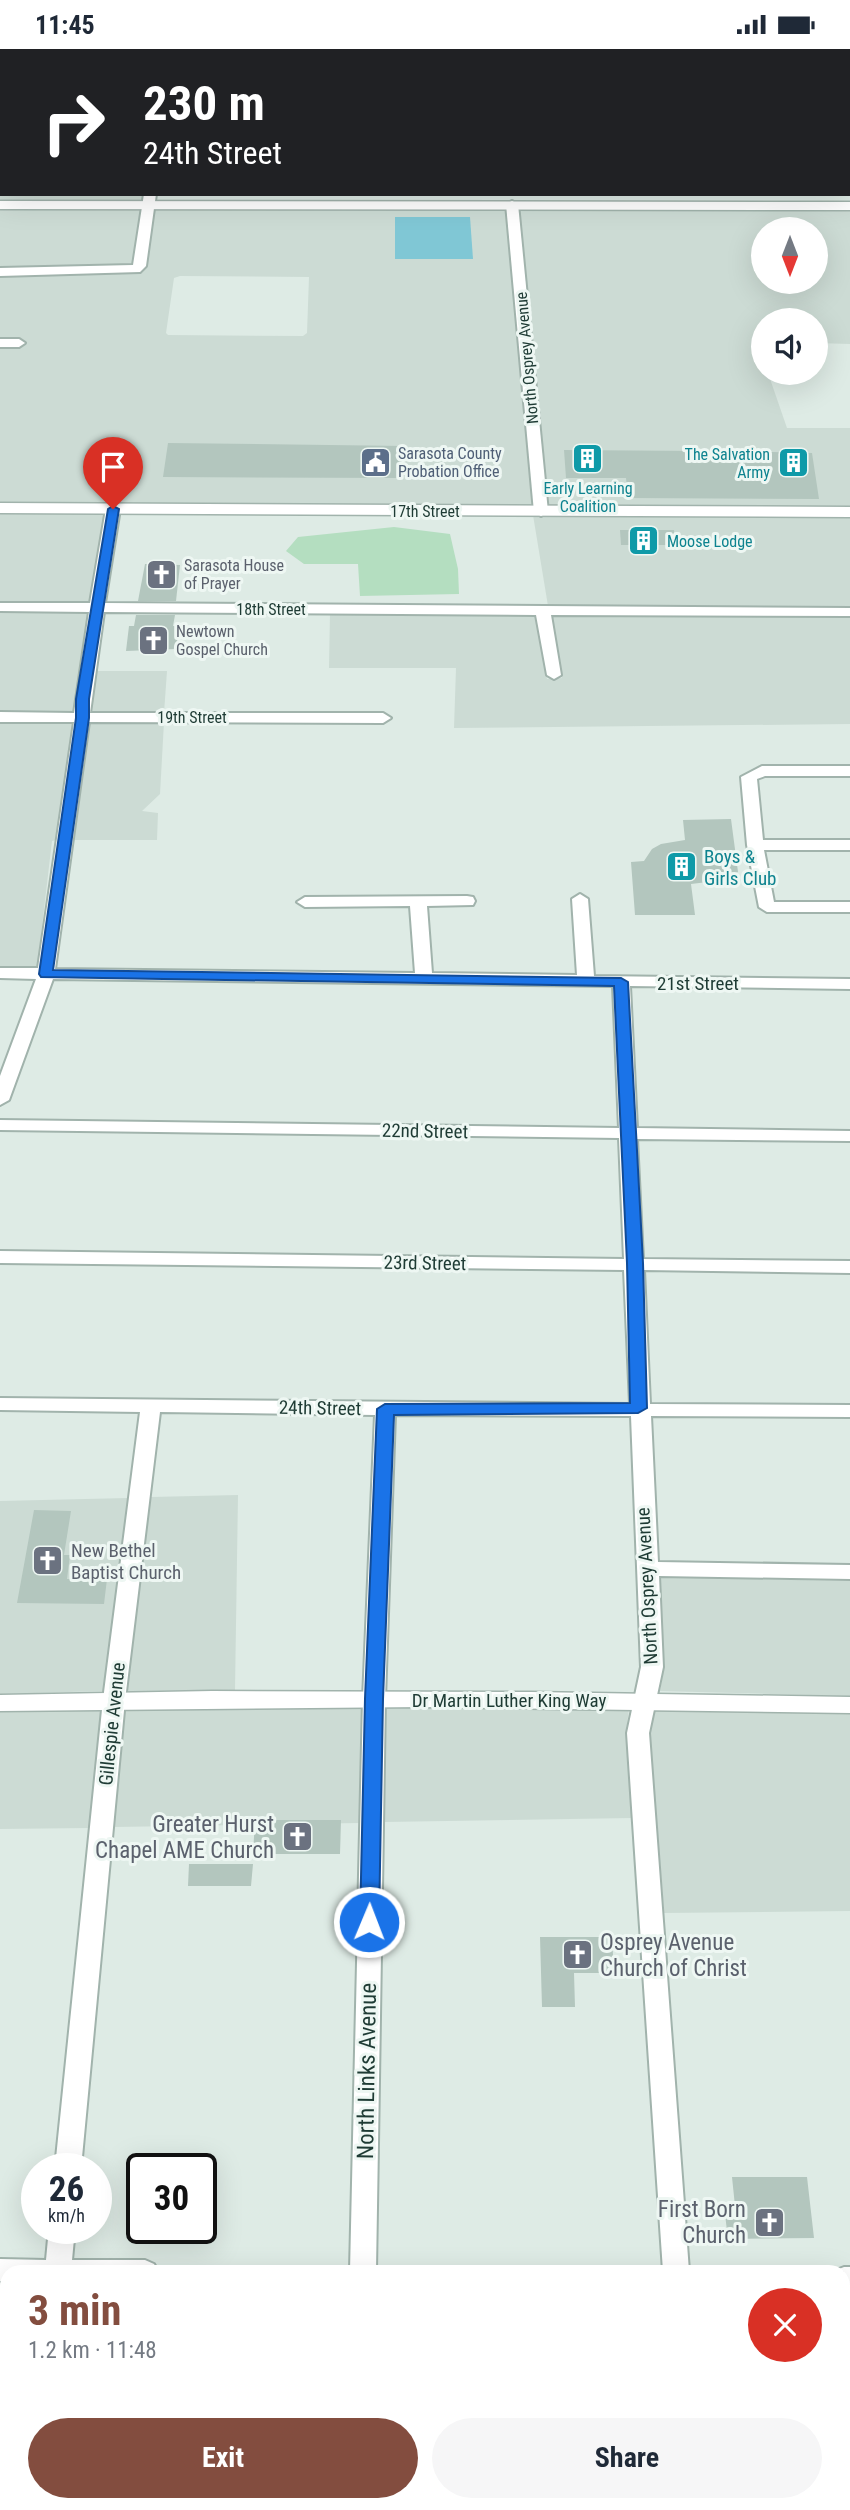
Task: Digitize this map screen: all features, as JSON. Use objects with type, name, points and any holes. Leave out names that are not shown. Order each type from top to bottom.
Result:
[{"type":"street","points":[[0,272],[136,269],[140,266],[149,199]]},
{"type":"street","points":[[0,205],[149,199],[850,205]]},
{"type":"street","name":"North Osprey Avenue","points":[[512,204],[541,512]]},
{"type":"street","points":[[0,343],[19,343]]},
{"type":"street","name":"17th Street","points":[[0,508],[850,512]]},
{"type":"street","points":[[0,1100],[46,974],[82,718],[82,699],[113,509]]},
{"type":"street","name":"18th Street","points":[[0,607],[850,612]]},
{"type":"street","points":[[543,610],[554,675]]},
{"type":"street","name":"19th Street","points":[[0,717],[383,719]]},
{"type":"street","points":[[850,771],[761,771],[749,777],[755,845],[767,907],[850,907]]},
{"type":"street","points":[[755,845],[850,845]]},
{"type":"street","points":[[580,899],[586,981]]},
{"type":"street","points":[[305,902],[467,901]]},
{"type":"street","points":[[418,902],[424,978]]},
{"type":"street","name":"21st Street","points":[[0,973],[850,984]]},
{"type":"street","name":"North Osprey Avenue","points":[[621,982],[635,1263],[638,1408],[652,1667],[651,1683],[644,1700],[638,1733],[676,2265]]},
{"type":"street","name":"22nd Street","points":[[0,1125],[850,1136]]},
{"type":"street","name":"23rd Street","points":[[0,1257],[850,1267]]},
{"type":"street","name":"24th Street","points":[[0,1404],[850,1411]]},
{"type":"street","name":"Gillespie Avenue","points":[[69,2153],[114,1700],[151,1406]]},
{"type":"street","name":"North Links Avenue","points":[[363,2265],[374,1699],[385,1409]]},
{"type":"street","points":[[647,1569],[850,1572]]},
{"type":"street","name":"Dr Martin Luther King Way","points":[[0,1703],[374,1699],[644,1700],[850,1705]]},
{"type":"street","points":[[59,2265],[61,2244]]},
{"type":"shaded area","points":[[0,196],[144,196],[143,202],[0,203]]},
{"type":"shaded area","points":[[142,207],[133,266],[0,269],[0,208]]},
{"type":"shaded area","points":[[154,207],[506,207],[534,508],[0,505],[0,346],[24,346],[26,341],[0,340],[0,274],[138,273],[146,266]],"holes":[[[309,277],[307,333],[303,336],[166,333],[174,278]]]},
{"type":"shaded area","points":[[518,207],[850,208],[850,344],[828,343],[828,308],[751,308],[751,385],[772,385],[787,428],[850,428],[850,509],[548,508]]},
{"type":"shaded area","points":[[0,512],[105,513],[89,604],[0,604]]},
{"type":"shaded area","points":[[533,515],[850,516],[850,608],[548,606]]},
{"type":"shaded area","points":[[0,611],[88,612],[74,714],[0,713]]},
{"type":"shaded area","points":[[330,613],[536,614],[547,679],[562,678],[552,614],[850,616],[850,724],[454,728],[456,668],[329,668]]},
{"type":"shaded area","points":[[95,671],[167,671],[164,713],[91,714]]},
{"type":"shaded area","points":[[0,721],[73,722],[56,840],[52,841],[37,969],[0,968]]},
{"type":"shaded area","points":[[90,722],[164,722],[160,794],[142,811],[158,813],[157,840],[73,840]]},
{"type":"shaded area","points":[[238,1495],[235,1690],[127,1691],[151,1497]]},
{"type":"shaded area","points":[[128,1498],[103,1691],[0,1694],[0,1501]]},
{"type":"shaded area","points":[[659,1577],[850,1581],[850,1696],[660,1691],[664,1668]]},
{"type":"shaded area","points":[[362,1708],[359,1823],[114,1827],[125,1709]]},
{"type":"shaded area","points":[[386,1708],[629,1709],[626,1733],[632,1818],[384,1822]]},
{"type":"shaded area","points":[[101,1709],[89,1828],[0,1829],[0,1712]]},
{"type":"shaded area","points":[[653,1709],[850,1714],[850,1911],[664,1913],[650,1734]]},
{"type":"green space","points":[[394,527],[450,534],[458,569],[459,594],[360,596],[358,564],[304,564],[286,551],[298,537]]},
{"type":"water","points":[[395,217],[470,217],[473,259],[395,259]]},
{"type":"building","points":[[168,443],[404,446],[403,478],[163,477]]},
{"type":"building","points":[[564,450],[700,451],[702,460],[733,460],[732,451],[812,453],[819,499],[628,498],[626,478],[566,478]]},
{"type":"building","name":"Moose Lodge","points":[[620,530],[674,530],[676,545],[621,545]]},
{"type":"building","name":"Sarasota House of Prayer","points":[[145,564],[180,565],[176,601],[138,601]]},
{"type":"building","points":[[136,615],[175,615],[173,626],[179,626],[176,649],[126,651],[129,626],[134,626]]},
{"type":"building","name":"Boys & Girls Club","points":[[731,819],[738,872],[716,881],[691,884],[695,915],[635,915],[631,862],[644,861],[652,849],[661,844],[685,840],[683,820]]},
{"type":"building","name":"New Bethel Baptist Church","points":[[34,1510],[71,1511],[64,1555],[70,1555],[67,1579],[107,1579],[104,1604],[17,1603]]},
{"type":"building","name":"Greater Hurst Chapel AME Church","points":[[255,1820],[341,1820],[340,1854],[253,1854]]},
{"type":"building","points":[[189,1864],[253,1864],[251,1886],[188,1886]]},
{"type":"building","name":"Osprey Avenue Church of Christ","points":[[540,1937],[612,1937],[614,1973],[574,1973],[575,2007],[542,2007]]},
{"type":"building","name":"First Born Church","points":[[732,2177],[807,2177],[814,2238],[728,2239],[724,2206],[735,2206]]},
{"type":"place","name":"Early Learning Coalition","points":[[588,459]]},
{"type":"place","name":"Sarasota County Probation Office","points":[[375,462]]},
{"type":"place","name":"The Salvation Army","points":[[793,463]]},
{"type":"place","name":"Moose Lodge","points":[[644,541]]},
{"type":"place","name":"Sarasota House of Prayer","points":[[161,574]]},
{"type":"place","name":"Newtown Gospel Church","points":[[153,640]]},
{"type":"place","name":"Boys & Girls Club","points":[[681,867]]},
{"type":"place","name":"New Bethel Baptist Church","points":[[48,1561]]},
{"type":"place","name":"Greater Hurst Chapel AME Church","points":[[297,1837]]},
{"type":"place","name":"Osprey Avenue Church of Christ","points":[[577,1955]]},
{"type":"place","name":"First Born Church","points":[[769,2222]]},
{"type":"route","points":[[113,509],[82,699],[82,718],[46,974],[621,982],[635,1263],[638,1408],[385,1409],[369,1922]]}]
